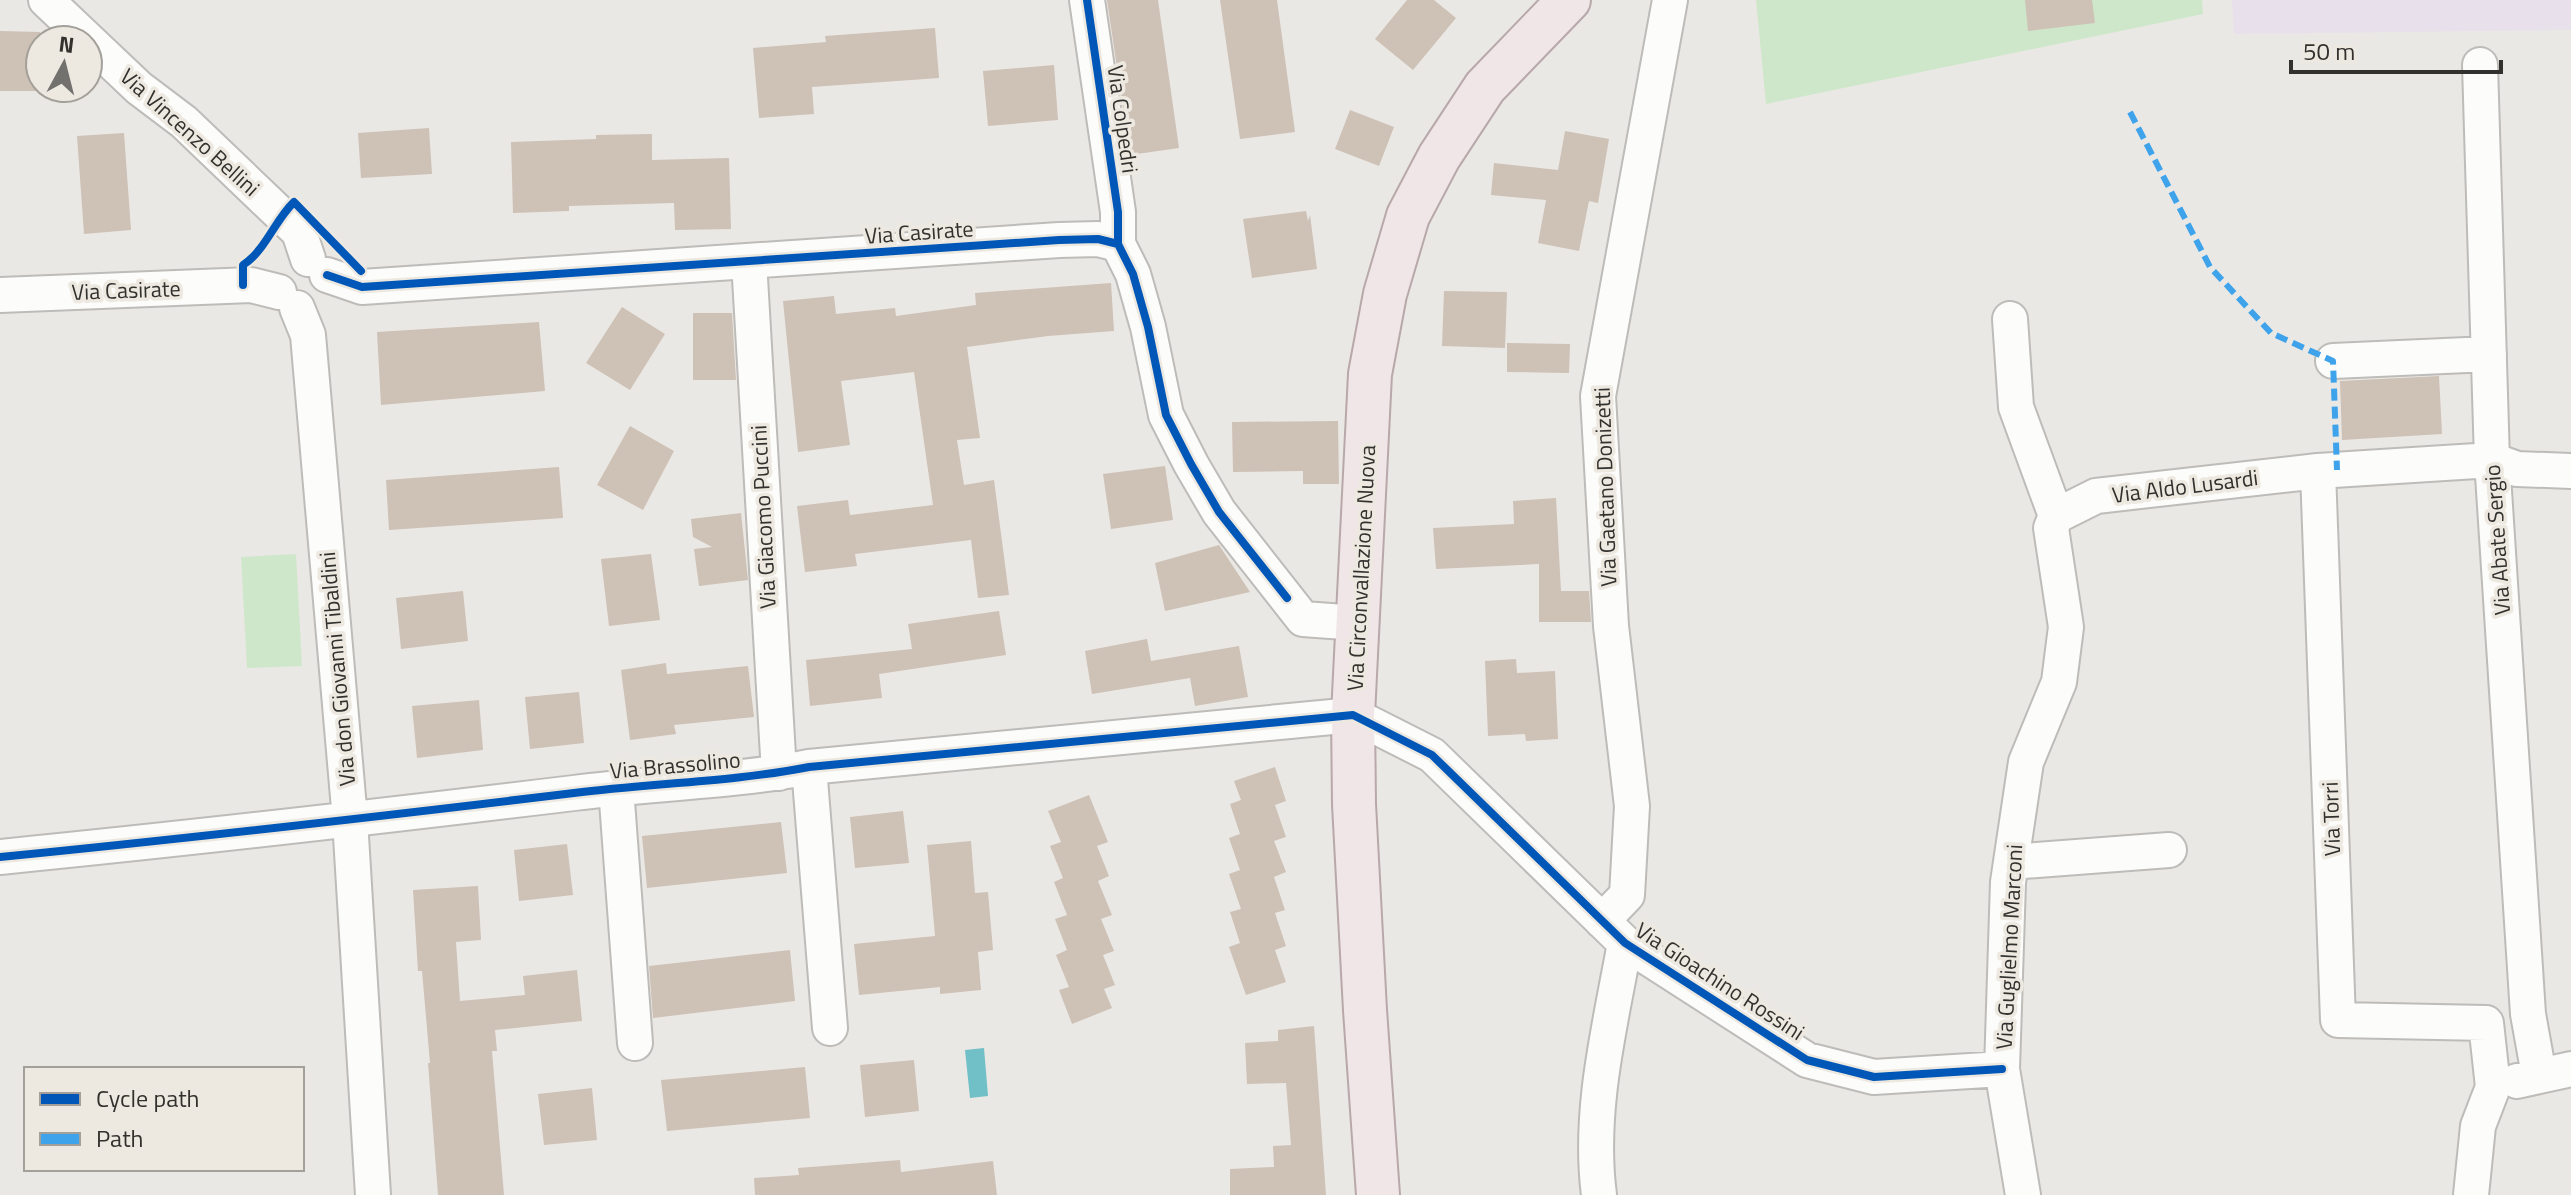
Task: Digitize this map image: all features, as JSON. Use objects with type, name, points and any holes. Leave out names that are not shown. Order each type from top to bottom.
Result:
[{"type":"main road","name":"Via Circonvallazione Nuova","points":[[1378,1195],[1354,804],[1353,715],[1370,374],[1385,294],[1408,216],[1439,157],[1485,87],[1569,0]]},
{"type":"street","name":"Via Vincenzo Bellini","points":[[46,0],[139,88],[184,122],[295,283]]},
{"type":"street","name":"Via Colpedri","points":[[1087,0],[1118,212],[1118,244]]},
{"type":"street","name":"Via Gaetano Donizetti","points":[[1613,932],[1627,895],[1632,806],[1611,626],[1598,396],[1670,0]]},
{"type":"street","name":"Via Abate Sergio","points":[[2480,65],[2492,460],[2528,1014],[2555,1072]]},
{"type":"street","name":"Via Casirate","points":[[0,295],[295,283],[362,287],[1072,240],[1098,239],[1118,244]]},
{"type":"street","points":[[1118,244],[1133,274],[1148,327],[1166,415],[1219,512],[1303,619],[1358,623]]},
{"type":"street","name":"Via Giacomo Puccini","points":[[749,261],[794,770]]},
{"type":"street","name":"Via don Giovanni Tibaldini","points":[[295,283],[350,820],[373,1195]]},
{"type":"street","points":[[2010,319],[2016,407],[2056,516]]},
{"type":"street","points":[[2333,361],[2489,354]]},
{"type":"street","points":[[2492,460],[2517,469],[2571,471]]},
{"type":"street","name":"Via Aldo Lusardi","points":[[2056,516],[2096,496],[2318,471],[2492,460]]},
{"type":"street","name":"Via Torri","points":[[2318,471],[2338,1020],[2486,1023],[2493,1087]]},
{"type":"street","name":"Via Guglielmo Marconi","points":[[2023,1195],[2002,1069],[2008,882],[2026,762],[2059,682],[2066,627],[2051,528],[2056,516]]},
{"type":"street","name":"Via Gioachino Rossini","points":[[1353,715],[1432,755],[1613,932],[1807,1060],[1874,1077],[2002,1069]]},
{"type":"street","name":"Via Brassolino","points":[[0,857],[616,788],[1353,715]]},
{"type":"street","points":[[794,770],[830,1028]]},
{"type":"street","name":"Via Brassolino","points":[[616,788],[635,1043]]},
{"type":"street","points":[[2011,862],[2169,850]]},
{"type":"street","points":[[1599,1195],[1596,1121],[1607,1040],[1613,932]]},
{"type":"street","points":[[2471,1195],[2478,1126],[2493,1087],[2555,1072]]},
{"type":"shaded area","points":[[2232,0],[2571,0],[2571,30],[2234,34]]},
{"type":"green space","points":[[1756,0],[2202,0],[2203,14],[1766,104]]},
{"type":"green space","points":[[296,554],[302,666],[247,668],[241,557]]},
{"type":"water","points":[[984,1048],[988,1096],[970,1098],[965,1050]]},
{"type":"building","points":[[1107,0],[1158,0],[1179,148],[1130,155]]},
{"type":"building","points":[[1220,0],[1277,0],[1295,132],[1240,139]]},
{"type":"building","points":[[1407,0],[1434,0],[1456,18],[1413,70],[1375,39]]},
{"type":"building","points":[[2025,0],[2092,0],[2095,23],[2028,31]]},
{"type":"building","points":[[935,28],[939,78],[812,87],[814,114],[759,118],[753,48],[826,42],[825,36]]},
{"type":"building","points":[[0,31],[24,32],[24,91],[0,91]]},
{"type":"building","points":[[1054,65],[1058,120],[988,126],[983,71]]},
{"type":"building","points":[[1350,110],[1394,127],[1379,166],[1335,149]]},
{"type":"building","points":[[429,128],[432,174],[361,178],[358,133]]},
{"type":"building","points":[[1565,131],[1609,139],[1598,203],[1589,201],[1579,251],[1538,243],[1546,200],[1491,195],[1494,163],[1558,170]]},
{"type":"building","points":[[124,133],[131,230],[84,234],[77,136]]},
{"type":"building","points":[[652,134],[652,160],[729,158],[731,229],[675,230],[674,203],[569,206],[569,211],[513,213],[511,142]]},
{"type":"building","points":[[1306,211],[1308,221],[1310,215],[1317,269],[1252,278],[1243,219]]},
{"type":"building","points":[[1111,283],[1114,331],[967,347],[980,438],[957,440],[964,485],[994,480],[1009,595],[978,598],[971,540],[855,554],[857,566],[805,572],[797,506],[848,500],[850,515],[933,505],[914,372],[841,381],[850,445],[798,452],[783,301],[834,296],[836,314],[895,308],[896,316],[976,305],[975,293]]},
{"type":"building","points":[[1444,291],[1507,292],[1505,348],[1442,346]]},
{"type":"building","points":[[622,307],[665,334],[630,390],[586,363]]},
{"type":"building","points":[[693,313],[732,313],[736,380],[693,380]]},
{"type":"building","points":[[539,322],[545,391],[381,405],[377,332]]},
{"type":"building","points":[[1507,343],[1570,344],[1569,373],[1507,372]]},
{"type":"building","points":[[2439,376],[2442,434],[2342,440],[2340,381]]},
{"type":"building","points":[[1338,421],[1339,484],[1303,484],[1303,471],[1233,472],[1232,422]]},
{"type":"building","points":[[630,426],[674,451],[643,510],[597,485]]},
{"type":"building","points":[[1165,466],[1173,520],[1111,529],[1103,474]]},
{"type":"building","points":[[559,467],[563,518],[389,530],[386,480]]},
{"type":"building","points":[[1556,498],[1561,591],[1589,591],[1591,622],[1539,622],[1539,564],[1436,569],[1433,528],[1514,524],[1513,501]]},
{"type":"building","points":[[741,513],[748,580],[699,586],[694,549],[712,547],[693,537],[691,519]]},
{"type":"building","points":[[1219,545],[1250,592],[1165,611],[1155,563]]},
{"type":"building","points":[[651,554],[660,620],[609,626],[601,559]]},
{"type":"building","points":[[463,591],[468,641],[401,649],[396,598]]},
{"type":"building","points":[[999,611],[1006,655],[879,674],[882,698],[810,706],[806,660],[912,649],[908,624]]},
{"type":"building","points":[[1147,639],[1151,661],[1239,646],[1248,697],[1195,706],[1190,678],[1092,694],[1085,651]]},
{"type":"building","points":[[1516,659],[1517,673],[1555,671],[1558,739],[1526,741],[1525,734],[1488,736],[1485,661]]},
{"type":"building","points":[[666,663],[667,674],[748,666],[754,717],[674,725],[676,734],[630,740],[621,670]]},
{"type":"building","points":[[579,692],[584,743],[530,749],[525,697]]},
{"type":"building","points":[[479,700],[483,750],[417,758],[412,706]]},
{"type":"building","points":[[1275,767],[1286,801],[1275,805],[1286,837],[1274,841],[1286,872],[1274,877],[1285,910],[1275,913],[1286,946],[1275,950],[1286,982],[1246,995],[1229,947],[1240,943],[1230,912],[1241,909],[1229,874],[1240,870],[1229,838],[1240,834],[1230,804],[1241,800],[1234,781]]},
{"type":"building","points":[[1089,795],[1108,842],[1097,846],[1109,876],[1098,881],[1112,915],[1101,919],[1114,951],[1103,955],[1115,985],[1104,989],[1112,1008],[1072,1024],[1059,990],[1069,987],[1056,955],[1067,950],[1055,919],[1067,915],[1054,882],[1063,878],[1050,846],[1061,842],[1048,811]]},
{"type":"building","points":[[903,811],[909,863],[855,868],[850,817]]},
{"type":"building","points":[[781,822],[787,873],[647,888],[642,836]]},
{"type":"building","points":[[971,841],[975,893],[988,892],[993,950],[978,952],[981,990],[940,994],[940,987],[859,995],[854,944],[935,936],[927,845]]},
{"type":"building","points":[[567,844],[573,895],[519,901],[514,850]]},
{"type":"building","points":[[478,886],[481,940],[456,942],[460,1001],[525,995],[523,976],[577,970],[582,1021],[495,1030],[497,1051],[492,1051],[504,1195],[438,1195],[430,1063],[422,971],[418,971],[413,890]]},
{"type":"building","points":[[790,950],[795,1001],[653,1018],[649,966]]},
{"type":"building","points":[[1314,1026],[1326,1195],[1230,1195],[1230,1169],[1274,1167],[1273,1146],[1291,1145],[1286,1083],[1247,1084],[1245,1043],[1278,1041],[1278,1030]]},
{"type":"building","points":[[914,1060],[919,1111],[865,1117],[860,1065]]},
{"type":"building","points":[[805,1067],[810,1118],[667,1131],[661,1080]]},
{"type":"building","points":[[592,1088],[597,1140],[544,1145],[538,1094]]},
{"type":"building","points":[[900,1160],[901,1172],[993,1161],[997,1195],[755,1195],[754,1178],[799,1175],[798,1168]]},
{"type":"marked path","points":[[2130,112],[2210,267],[2271,333],[2333,361],[2337,470]]},
{"type":"cycle path","points":[[1087,0],[1118,212],[1118,244],[1133,274],[1148,327],[1166,415],[1219,512],[1287,598]]},
{"type":"cycle path","points":[[243,285],[243,265],[258,252],[294,202],[361,271]]},
{"type":"cycle path","points":[[327,275],[362,287],[1059,240],[1098,239],[1118,244]]},
{"type":"cycle path","points":[[0,857],[751,776],[809,767],[1353,715],[1432,755],[1625,943],[1807,1060],[1874,1077],[2002,1069]]}]
